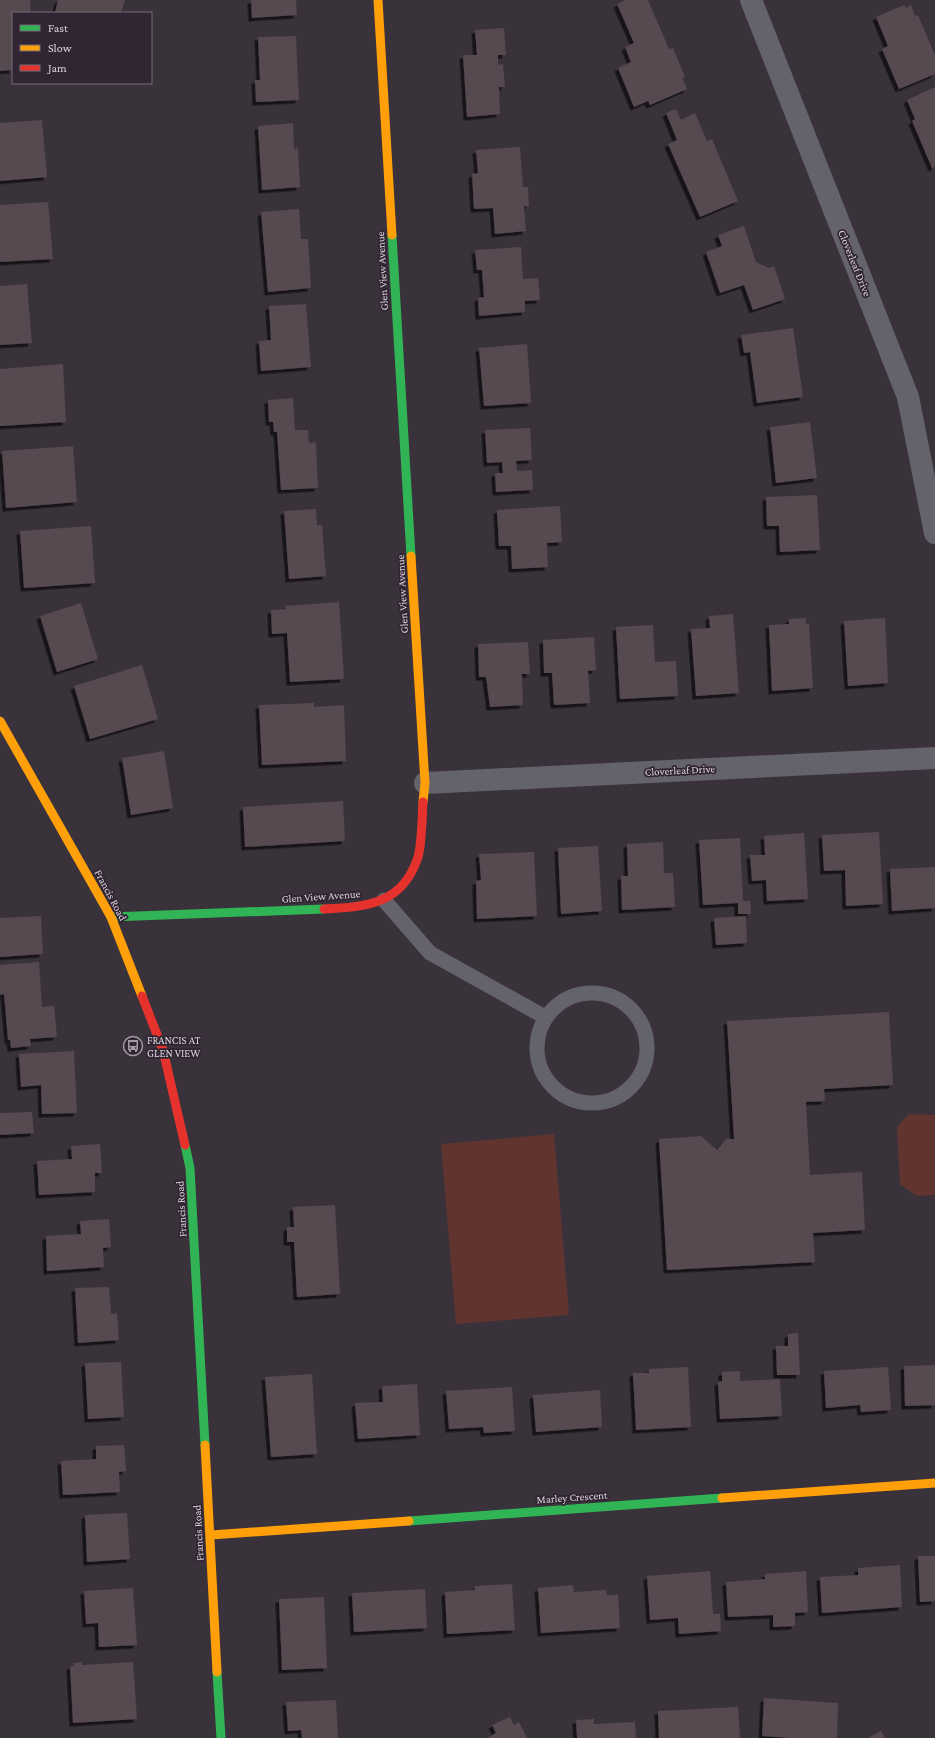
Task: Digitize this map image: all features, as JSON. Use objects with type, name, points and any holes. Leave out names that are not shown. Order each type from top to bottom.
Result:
[{"type":"street","name":"Glen View Avenue","points":[[111,918],[349,908],[369,905],[384,900],[407,881],[418,856],[425,783],[378,0]]},
{"type":"street","name":"Cloverleaf Drive","points":[[751,0],[908,397],[935,533]]},
{"type":"street","name":"Francis Road","points":[[0,721],[111,918],[163,1050],[190,1168],[211,1534],[220,1738]]},
{"type":"street","name":"Cloverleaf Drive","points":[[425,783],[935,758]]},
{"type":"street","name":"Marley Crescent","points":[[211,1534],[935,1483]]},
{"type":"lane","points":[[384,900],[430,953],[545,1017]]},
{"type":"lane","points":[[586,992],[611,994],[632,1008],[646,1029],[648,1054],[640,1078],[622,1095],[598,1104],[573,1101],[552,1087],[539,1066],[536,1041],[545,1017],[562,1000],[586,992]]},
{"type":"shaded area","points":[[909,1114],[935,1115],[935,1195],[917,1196],[900,1184],[897,1127]]},
{"type":"shaded area","points":[[554,1134],[569,1315],[456,1324],[441,1144]]},
{"type":"building","points":[[0,0],[30,0],[31,12],[12,12],[12,70],[0,71]]},
{"type":"building","points":[[58,0],[125,0],[121,12],[55,12]]},
{"type":"building","points":[[251,0],[296,0],[297,15],[252,18]]},
{"type":"building","points":[[626,0],[648,0],[669,49],[673,48],[685,77],[682,78],[687,89],[650,105],[648,101],[634,107],[618,68],[631,62],[625,47],[634,43],[617,4]]},
{"type":"building","points":[[904,5],[906,8],[911,5],[915,16],[918,15],[935,55],[935,74],[899,89],[882,49],[888,46],[876,17]]},
{"type":"building","points":[[504,28],[506,55],[498,55],[498,65],[503,64],[505,87],[499,87],[500,114],[467,117],[463,55],[477,55],[475,30]]},
{"type":"building","points":[[296,36],[299,100],[256,102],[255,80],[260,80],[258,37]]},
{"type":"building","points":[[935,87],[935,167],[932,168],[912,121],[915,119],[907,100]]},
{"type":"building","points":[[676,109],[681,120],[695,113],[707,141],[712,139],[738,201],[700,217],[668,144],[677,140],[666,113]]},
{"type":"building","points":[[42,120],[47,177],[0,181],[0,123]]},
{"type":"building","points":[[293,123],[294,149],[298,148],[300,187],[262,190],[258,126]]},
{"type":"building","points":[[520,147],[523,187],[528,187],[529,206],[524,206],[526,231],[495,234],[493,208],[474,209],[472,174],[478,173],[476,150]]},
{"type":"building","points":[[48,202],[53,259],[0,262],[0,205]]},
{"type":"building","points":[[299,209],[301,239],[308,239],[311,288],[268,292],[261,212]]},
{"type":"building","points":[[744,226],[756,262],[769,268],[774,266],[785,299],[753,310],[744,285],[720,293],[706,252],[722,246],[718,235]]},
{"type":"building","points":[[521,247],[523,279],[538,278],[540,300],[525,301],[525,312],[479,316],[478,298],[484,297],[482,270],[477,270],[475,250]]},
{"type":"building","points":[[27,284],[32,343],[0,345],[0,286]]},
{"type":"building","points":[[306,304],[311,367],[261,371],[259,341],[271,340],[269,306]]},
{"type":"building","points":[[793,328],[803,397],[757,403],[750,352],[744,353],[741,335]]},
{"type":"building","points":[[527,344],[531,403],[484,406],[479,348]]},
{"type":"building","points":[[63,364],[66,422],[0,426],[0,369]]},
{"type":"building","points":[[293,398],[295,430],[308,430],[309,443],[316,442],[318,488],[281,490],[277,432],[274,432],[273,422],[269,422],[268,400]]},
{"type":"building","points":[[810,422],[817,478],[776,483],[770,427]]},
{"type":"building","points":[[530,428],[532,460],[516,461],[517,471],[532,470],[533,490],[496,492],[495,473],[503,473],[502,462],[487,463],[485,430]]},
{"type":"building","points":[[73,446],[77,502],[6,508],[2,451]]},
{"type":"building","points":[[817,495],[820,550],[780,552],[779,526],[767,526],[766,497]]},
{"type":"building","points":[[560,506],[562,542],[547,543],[548,567],[512,569],[511,546],[499,546],[497,510]]},
{"type":"building","points":[[316,509],[317,525],[322,525],[326,576],[289,579],[284,511]]},
{"type":"building","points":[[91,526],[95,583],[24,588],[20,531]]},
{"type":"building","points":[[339,602],[344,679],[290,682],[287,633],[272,634],[271,610],[286,609],[285,606]]},
{"type":"building","points":[[81,603],[98,659],[57,672],[40,616]]},
{"type":"building","points":[[733,614],[739,693],[696,696],[691,629],[710,628],[709,616]]},
{"type":"building","points":[[806,618],[806,624],[809,623],[813,688],[772,691],[769,625],[789,624],[789,619]]},
{"type":"building","points":[[885,618],[888,683],[848,686],[844,621]]},
{"type":"building","points":[[653,625],[655,662],[676,661],[678,696],[620,699],[616,627]]},
{"type":"building","points":[[594,637],[596,670],[588,671],[590,703],[554,705],[552,673],[544,673],[543,640]]},
{"type":"building","points":[[528,642],[530,674],[522,674],[523,705],[490,707],[486,677],[479,677],[478,644]]},
{"type":"building","points":[[142,665],[158,719],[90,739],[74,686]]},
{"type":"building","points":[[314,703],[314,707],[344,705],[346,761],[262,765],[259,705]]},
{"type":"building","points":[[164,751],[173,808],[131,815],[122,758]]},
{"type":"building","points":[[343,801],[345,841],[245,847],[243,807]]},
{"type":"building","points":[[879,832],[883,904],[846,906],[845,870],[824,871],[822,835]]},
{"type":"building","points":[[804,833],[808,899],[767,901],[766,880],[752,881],[750,855],[765,855],[764,836]]},
{"type":"building","points":[[740,838],[743,901],[750,901],[751,914],[738,914],[738,903],[703,905],[699,840]]},
{"type":"building","points":[[663,842],[664,873],[673,873],[675,907],[622,910],[621,876],[628,876],[627,844]]},
{"type":"building","points":[[598,846],[602,911],[561,914],[558,848]]},
{"type":"building","points":[[534,852],[537,916],[477,919],[476,881],[481,880],[479,854]]},
{"type":"building","points":[[935,867],[935,908],[892,911],[890,869]]},
{"type":"building","points":[[41,916],[43,954],[0,957],[0,918]]},
{"type":"building","points":[[746,916],[747,943],[716,945],[714,918]]},
{"type":"building","points":[[39,962],[42,1007],[54,1006],[57,1037],[30,1039],[31,1046],[11,1048],[10,1040],[8,1040],[4,994],[0,995],[0,965]]},
{"type":"building","points":[[889,1012],[893,1085],[824,1089],[825,1101],[806,1102],[810,1175],[862,1172],[865,1230],[813,1233],[815,1262],[667,1270],[659,1139],[701,1136],[717,1150],[726,1139],[734,1139],[727,1021]]},
{"type":"building","points":[[74,1051],[77,1113],[42,1114],[41,1085],[21,1087],[19,1054]]},
{"type":"building","points":[[32,1112],[34,1133],[0,1135],[0,1113]]},
{"type":"building","points":[[100,1144],[102,1173],[95,1173],[95,1192],[39,1195],[37,1161],[72,1159],[71,1146]]},
{"type":"building","points":[[335,1205],[340,1294],[297,1297],[294,1242],[287,1242],[287,1227],[294,1227],[293,1207]]},
{"type":"building","points":[[109,1219],[111,1247],[103,1248],[104,1267],[47,1271],[46,1236],[81,1234],[80,1221]]},
{"type":"building","points":[[109,1287],[111,1314],[117,1313],[119,1340],[78,1343],[75,1288]]},
{"type":"building","points":[[798,1333],[800,1375],[777,1375],[776,1346],[788,1346],[788,1334]]},
{"type":"building","points":[[121,1362],[124,1417],[88,1419],[85,1363]]},
{"type":"building","points":[[935,1365],[935,1405],[905,1406],[904,1366]]},
{"type":"building","points":[[688,1367],[691,1427],[636,1430],[633,1373],[649,1373],[649,1369]]},
{"type":"building","points":[[888,1367],[891,1410],[861,1412],[860,1405],[826,1408],[824,1371]]},
{"type":"building","points":[[740,1371],[740,1381],[780,1379],[782,1416],[720,1419],[718,1382],[722,1381],[722,1372]]},
{"type":"building","points":[[312,1374],[317,1454],[271,1457],[265,1377]]},
{"type":"building","points":[[417,1384],[420,1435],[358,1439],[355,1403],[383,1402],[382,1386]]},
{"type":"building","points":[[512,1387],[515,1431],[484,1433],[483,1427],[449,1429],[446,1391]]},
{"type":"building","points":[[600,1390],[602,1427],[536,1432],[533,1395]]},
{"type":"building","points":[[124,1445],[126,1471],[119,1472],[120,1492],[63,1495],[61,1461],[96,1459],[96,1446]]},
{"type":"building","points":[[127,1513],[130,1559],[87,1562],[85,1515]]},
{"type":"building","points":[[918,1556],[935,1556],[935,1601],[920,1602]]},
{"type":"building","points":[[900,1565],[902,1607],[822,1613],[820,1577],[858,1575],[858,1568]]},
{"type":"building","points":[[710,1571],[713,1614],[720,1614],[721,1631],[679,1634],[678,1618],[650,1620],[647,1576]]},
{"type":"building","points":[[806,1571],[808,1612],[795,1613],[795,1626],[773,1627],[773,1615],[728,1617],[726,1582],[765,1579],[765,1574]]},
{"type":"building","points":[[512,1584],[515,1630],[447,1634],[445,1592],[475,1590],[475,1586]]},
{"type":"building","points":[[573,1585],[574,1592],[606,1590],[607,1595],[618,1595],[620,1628],[541,1633],[538,1588]]},
{"type":"building","points":[[133,1588],[137,1645],[99,1647],[98,1623],[86,1624],[84,1591]]},
{"type":"building","points":[[425,1589],[427,1628],[354,1632],[352,1593]]},
{"type":"building","points":[[324,1597],[327,1668],[282,1670],[279,1599]]},
{"type":"building","points":[[82,1662],[82,1665],[133,1662],[137,1719],[73,1723],[70,1666],[74,1666],[73,1663]]},
{"type":"building","points":[[764,1698],[838,1703],[837,1738],[790,1738],[762,1736]]},
{"type":"building","points":[[336,1700],[338,1738],[302,1738],[301,1730],[288,1731],[286,1702]]},
{"type":"building","points":[[738,1707],[740,1738],[659,1738],[658,1711]]},
{"type":"building","points":[[510,1717],[514,1725],[519,1722],[527,1738],[487,1738],[496,1733],[492,1725]]},
{"type":"building","points":[[594,1719],[594,1724],[635,1722],[636,1738],[577,1738],[576,1720]]},
{"type":"building","points":[[881,1731],[885,1738],[868,1738]]},
{"type":"traffic: fast","points":[[392,235],[411,556]]},
{"type":"traffic: fast","points":[[111,917],[324,909]]},
{"type":"traffic: fast","points":[[185,1145],[190,1168],[205,1445]]},
{"type":"traffic: fast","points":[[409,1521],[722,1498]]},
{"type":"traffic: fast","points":[[217,1672],[221,1738]]},
{"type":"traffic: slow","points":[[378,0],[392,235]]},
{"type":"traffic: slow","points":[[411,556],[425,783],[423,802]]},
{"type":"traffic: slow","points":[[0,721],[111,917],[142,996]]},
{"type":"traffic: slow","points":[[205,1445],[217,1672]]},
{"type":"traffic: slow","points":[[722,1498],[935,1483]]},
{"type":"traffic: slow","points":[[211,1535],[409,1521]]},
{"type":"traffic: jam","points":[[324,909],[355,907],[369,904],[382,900],[393,894],[403,885],[411,873],[418,857],[423,802]]},
{"type":"traffic: jam","points":[[142,996],[163,1050],[185,1145]]},
{"type":"place","name":"FRANCIS AT GLEN VIEW","points":[[133,1046]]}]
